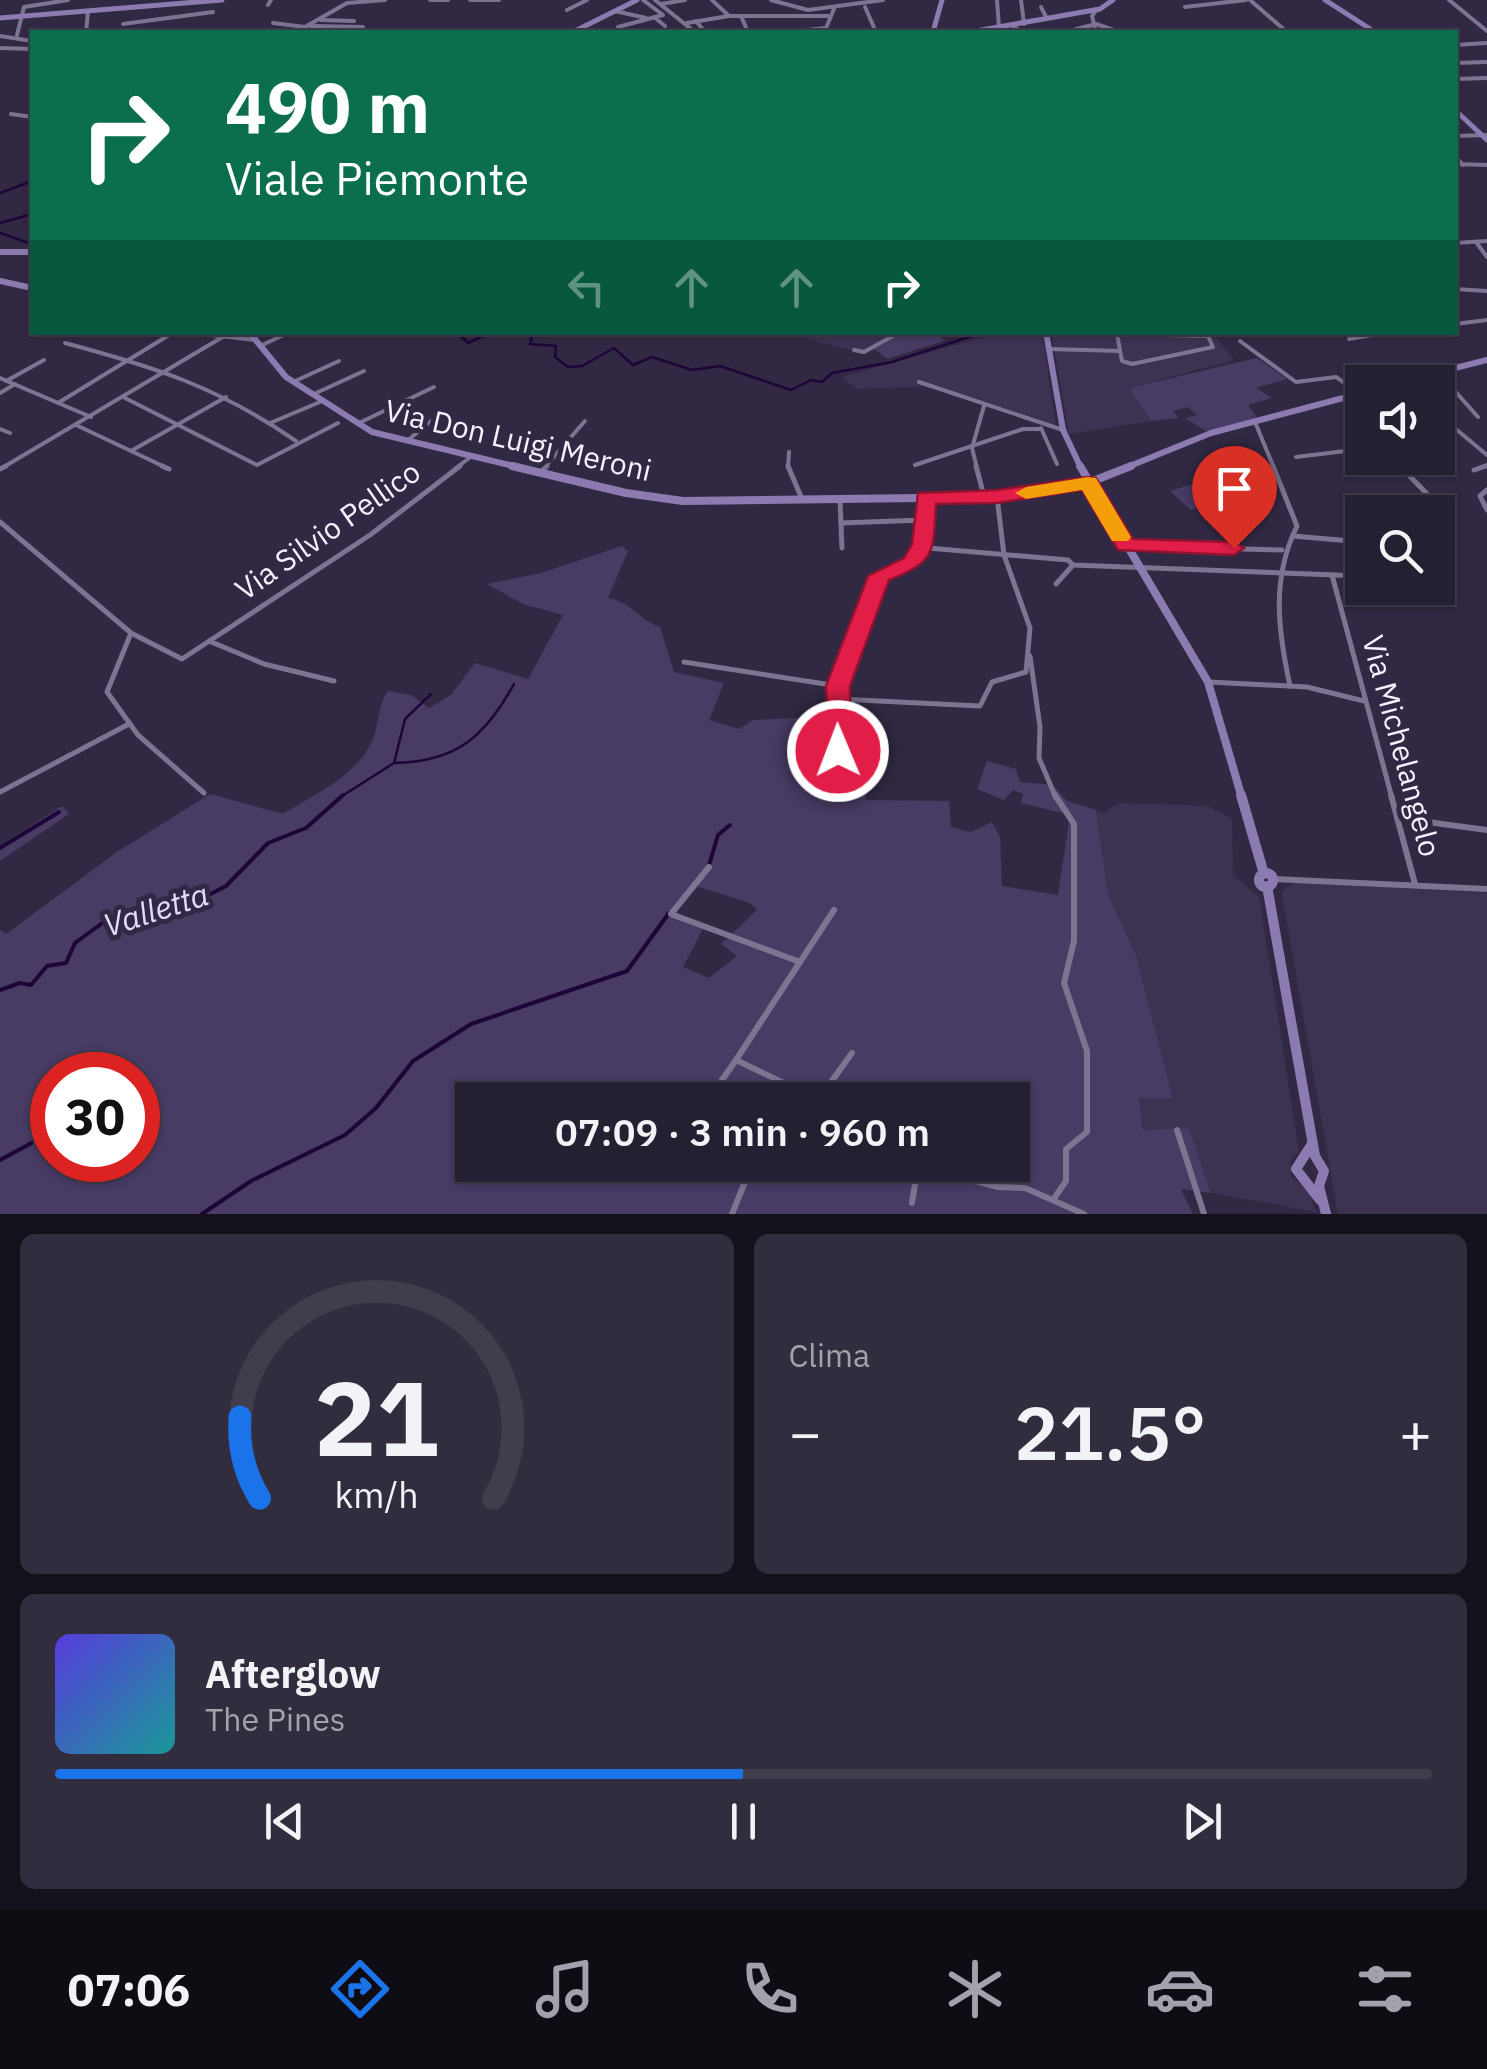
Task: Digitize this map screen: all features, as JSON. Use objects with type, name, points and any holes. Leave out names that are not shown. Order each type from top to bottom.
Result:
[{"type":"street","points":[[16,35],[24,7],[68,0]]},
{"type":"street","points":[[0,18],[222,0]]},
{"type":"street","points":[[306,26],[347,3],[386,0]]},
{"type":"street","points":[[430,0],[448,0]]},
{"type":"street","points":[[470,0],[500,0]]},
{"type":"street","points":[[567,10],[588,0]]},
{"type":"street","points":[[578,30],[636,0],[663,15],[618,27]]},
{"type":"street","points":[[655,0],[691,29]]},
{"type":"street","points":[[662,4],[685,0]]},
{"type":"street","points":[[712,0],[730,16]]},
{"type":"street","points":[[771,0],[776,14]]},
{"type":"street","points":[[775,6],[865,7],[883,0]]},
{"type":"street","points":[[934,30],[942,0]]},
{"type":"street","points":[[997,0],[999,27]]},
{"type":"street","points":[[1021,0],[1022,30]]},
{"type":"street","points":[[1096,30],[1092,16],[1114,0]]},
{"type":"street","points":[[1185,8],[1248,0],[1285,30]]},
{"type":"street","points":[[1329,0],[1372,30]]},
{"type":"street","points":[[1449,0],[1487,30]]},
{"type":"street","points":[[151,4],[158,20]]},
{"type":"street","points":[[865,7],[875,30]]},
{"type":"street","points":[[1041,7],[1046,17]]},
{"type":"street","points":[[788,14],[790,30],[826,28],[834,8]]},
{"type":"street","points":[[1022,30],[1046,17],[1097,10]]},
{"type":"street","points":[[86,30],[88,11]]},
{"type":"street","points":[[615,11],[651,18],[665,26]]},
{"type":"street","points":[[123,24],[213,12]]},
{"type":"street","points":[[687,23],[730,16],[828,16]]},
{"type":"street","points":[[741,16],[747,30]]},
{"type":"street","points":[[318,20],[354,21]]},
{"type":"street","points":[[696,21],[703,30]]},
{"type":"street","points":[[273,23],[362,27]]},
{"type":"street","points":[[982,30],[1013,24],[1022,30]]},
{"type":"street","points":[[1073,30],[1096,24],[1115,30]]},
{"type":"street","points":[[306,26],[316,30]]},
{"type":"street","points":[[0,36],[16,35],[30,40]]},
{"type":"street","points":[[20,50],[30,42]]},
{"type":"street","points":[[1458,45],[1487,43]]},
{"type":"street","points":[[0,48],[30,49]]},
{"type":"street","points":[[1458,62],[1487,62]]},
{"type":"street","points":[[1458,79],[1487,78]]},
{"type":"street","points":[[1458,113],[1484,136]]},
{"type":"street","points":[[11,114],[30,117]]},
{"type":"street","points":[[1458,136],[1484,136]]},
{"type":"street","points":[[1458,159],[1462,164]]},
{"type":"street","points":[[1458,164],[1487,164]]},
{"type":"street","points":[[1458,242],[1487,241]]},
{"type":"street","points":[[1476,242],[1487,257]]},
{"type":"street","points":[[0,252],[30,252]]},
{"type":"street","points":[[0,280],[30,288]]},
{"type":"street","points":[[1458,289],[1487,291]]},
{"type":"street","points":[[1458,324],[1487,320]]},
{"type":"street","points":[[58,404],[169,335]]},
{"type":"street","points":[[203,335],[255,339]]},
{"type":"street","points":[[0,470],[227,335]]},
{"type":"street","points":[[854,350],[864,352],[895,335]]},
{"type":"street","points":[[1046,335],[1063,430],[1088,483],[1208,682],[1268,879],[1316,1161],[1324,1170],[1314,1180]]},
{"type":"street","points":[[1047,335],[1052,346],[1062,350]]},
{"type":"street","points":[[1117,335],[1122,361],[1132,364],[1214,347],[1208,336],[1162,335]]},
{"type":"street","points":[[1350,338],[1370,335]]},
{"type":"street","name":"Via Don Luigi Meroni","points":[[255,339],[293,382],[356,425],[407,441],[626,492],[693,501],[997,496],[1088,483],[1211,432],[1345,400]]},
{"type":"street","points":[[1240,341],[1296,382],[1336,377],[1345,384]]},
{"type":"street","points":[[66,343],[169,372],[226,398],[296,441]]},
{"type":"street","points":[[1048,350],[1120,352]]},
{"type":"street","points":[[3,380],[44,360]]},
{"type":"street","points":[[1455,368],[1487,360]]},
{"type":"street","points":[[293,382],[338,361]]},
{"type":"street","points":[[312,395],[364,371]]},
{"type":"street","points":[[3,380],[91,417]]},
{"type":"street","points":[[919,382],[1045,428]]},
{"type":"street","points":[[0,392],[15,384]]},
{"type":"street","points":[[356,425],[434,386]]},
{"type":"street","points":[[1455,391],[1478,417]]},
{"type":"street","points":[[124,398],[257,465],[296,441],[338,423]]},
{"type":"street","points":[[131,451],[226,398]]},
{"type":"street","points":[[270,423],[320,402]]},
{"type":"street","points":[[984,406],[972,448],[984,496]]},
{"type":"street","points":[[407,441],[443,411]]},
{"type":"street","points":[[540,472],[585,421]]},
{"type":"street","points":[[1255,422],[1297,526],[1284,550],[1280,572],[1282,647],[1290,686]]},
{"type":"street","points":[[76,425],[169,469]]},
{"type":"street","points":[[1045,428],[1058,464]]},
{"type":"street","points":[[0,429],[10,434]]},
{"type":"street","points":[[914,465],[1023,429],[1063,430]]},
{"type":"street","points":[[1455,430],[1487,455]]},
{"type":"street","points":[[1296,457],[1345,450]]},
{"type":"street","points":[[789,452],[788,470],[803,501]]},
{"type":"street","name":"Via Silvio Pellico","points":[[131,634],[182,659],[370,535],[472,456]]},
{"type":"street","points":[[1474,470],[1487,465]]},
{"type":"street","points":[[1409,475],[1427,495]]},
{"type":"street","points":[[1487,490],[1480,496],[1487,510]]},
{"type":"street","points":[[997,496],[1004,555],[1030,628],[1039,758],[1058,802],[1074,824],[1074,940],[1064,984],[1087,1052],[1087,1132],[1066,1150],[1066,1181],[1053,1200]]},
{"type":"street","points":[[799,752],[838,751],[838,686],[880,576],[913,563],[922,544],[926,498]]},
{"type":"street","points":[[840,500],[842,548]]},
{"type":"street","points":[[1222,514],[1234,548]]},
{"type":"street","points":[[841,523],[924,520]]},
{"type":"street","points":[[0,522],[131,634],[107,692],[160,760],[204,793]]},
{"type":"street","points":[[1293,536],[1345,541]]},
{"type":"street","points":[[922,544],[1068,560],[1073,564],[1345,575]]},
{"type":"street","points":[[1126,546],[1284,550]]},
{"type":"street","points":[[1056,584],[1073,564]]},
{"type":"street","name":"Via Michelangelo","points":[[1332,575],[1415,884]]},
{"type":"street","points":[[208,641],[264,664],[334,681]]},
{"type":"street","points":[[838,699],[980,706],[992,682],[1022,677],[1030,656]]},
{"type":"street","points":[[684,662],[838,686]]},
{"type":"street","points":[[1208,682],[1290,686],[1364,701]]},
{"type":"street","points":[[0,792],[129,724]]},
{"type":"street","points":[[1397,818],[1487,830]]},
{"type":"street","points":[[708,867],[671,914],[800,962]]},
{"type":"street","points":[[1268,879],[1487,888]]},
{"type":"street","points":[[721,1082],[834,910]]},
{"type":"street","points":[[831,1082],[852,1053]]},
{"type":"street","points":[[736,1060],[781,1082]]},
{"type":"street","points":[[1177,1130],[1204,1214]]},
{"type":"street","points":[[1313,1140],[1296,1169],[1314,1180],[1325,1210]]},
{"type":"street","points":[[1302,1158],[1316,1161]]},
{"type":"street","points":[[732,1214],[745,1182]]},
{"type":"street","points":[[912,1203],[915,1182]]},
{"type":"street","points":[[977,1182],[998,1188],[1025,1188],[1084,1214]]},
{"type":"shaded area","points":[[792,335],[898,335],[863,353]]},
{"type":"shaded area","points":[[898,335],[941,336],[944,341],[887,359],[873,348]]},
{"type":"shaded area","points":[[990,335],[1043,337],[1056,428],[935,386],[856,389],[842,377]]},
{"type":"shaded area","points":[[1052,335],[1214,335],[1234,360],[1129,388],[1151,421],[1069,434]]},
{"type":"shaded area","points":[[1257,358],[1287,379],[1256,388],[1272,398],[1248,405],[1258,419],[1206,431],[1185,418],[1197,415],[1188,407],[1173,411],[1179,418],[1151,421],[1129,388]]},
{"type":"shaded area","points":[[1215,477],[1238,495],[1191,510],[1170,491]]},
{"type":"shaded area","points":[[622,546],[628,551],[608,598],[660,627],[674,672],[724,683],[709,720],[739,729],[753,720],[798,718],[798,752],[840,755],[842,741],[860,742],[866,800],[949,801],[951,827],[970,832],[992,822],[1000,837],[1002,886],[1058,895],[1070,815],[1021,803],[1023,794],[1013,790],[1004,800],[977,789],[987,761],[1016,769],[1020,782],[1053,785],[1067,801],[1096,810],[1108,894],[1136,955],[1173,1098],[1139,1098],[1143,1130],[1189,1128],[1211,1193],[1181,1189],[1193,1214],[0,1214],[0,930],[6,934],[117,852],[210,794],[283,814],[323,790],[359,762],[367,750],[388,691],[411,695],[429,708],[451,695],[475,663],[528,679],[563,615],[523,604],[487,584],[541,573]],"holes":[[[696,886],[750,903],[757,910],[721,944],[737,956],[709,978],[683,967],[703,929],[674,912]]]},
{"type":"shaded area","points":[[1118,803],[1208,806],[1232,819],[1233,875],[1259,897],[1261,909],[1299,1152],[1291,1159],[1291,1176],[1309,1192],[1316,1212],[1211,1193],[1189,1128],[1143,1131],[1139,1098],[1173,1097],[1136,955],[1108,894],[1096,810],[1105,813]]},
{"type":"shaded area","points":[[62,806],[69,814],[0,861],[0,846]]},
{"type":"shaded area","points":[[1296,882],[1487,893],[1487,1214],[1338,1214],[1282,895],[1284,889]]},
{"type":"waterway","points":[[0,193],[30,182]]},
{"type":"waterway","points":[[0,223],[30,215]]},
{"type":"waterway","points":[[0,233],[30,243]]},
{"type":"waterway","points":[[460,335],[468,343],[485,335]]},
{"type":"waterway","points":[[532,335],[530,344],[556,346],[555,357],[568,367],[582,366],[614,348],[633,365],[652,357],[692,370],[720,366],[791,390],[811,380],[822,382],[832,373],[892,362],[975,335]]},
{"type":"waterway","points":[[394,763],[435,758],[466,743],[492,719],[514,684]]},
{"type":"waterway","name":"Valletta","points":[[394,763],[405,719],[431,694]]},
{"type":"waterway","name":"Valletta","points":[[341,797],[394,763]]},
{"type":"waterway","name":"Valletta","points":[[0,990],[20,983],[31,985],[47,966],[66,963],[75,943],[105,921],[154,907],[166,912],[183,908],[226,886],[268,843],[306,828],[341,797]]},
{"type":"waterway","points":[[0,848],[59,812]]},
{"type":"waterway","points":[[709,865],[718,835],[730,825]]},
{"type":"waterway","points":[[202,1214],[251,1181],[345,1135],[376,1108],[413,1061],[471,1024],[627,971],[669,913]]},
{"type":"waterway","points":[[0,1160],[30,1144]]},
{"type":"slow traffic","points":[[1026,493],[1088,483],[1120,537]]},
{"type":"route","points":[[838,751],[838,686],[880,576],[913,563],[922,544],[926,498],[997,496],[1088,483],[1126,546],[1234,548]]}]
